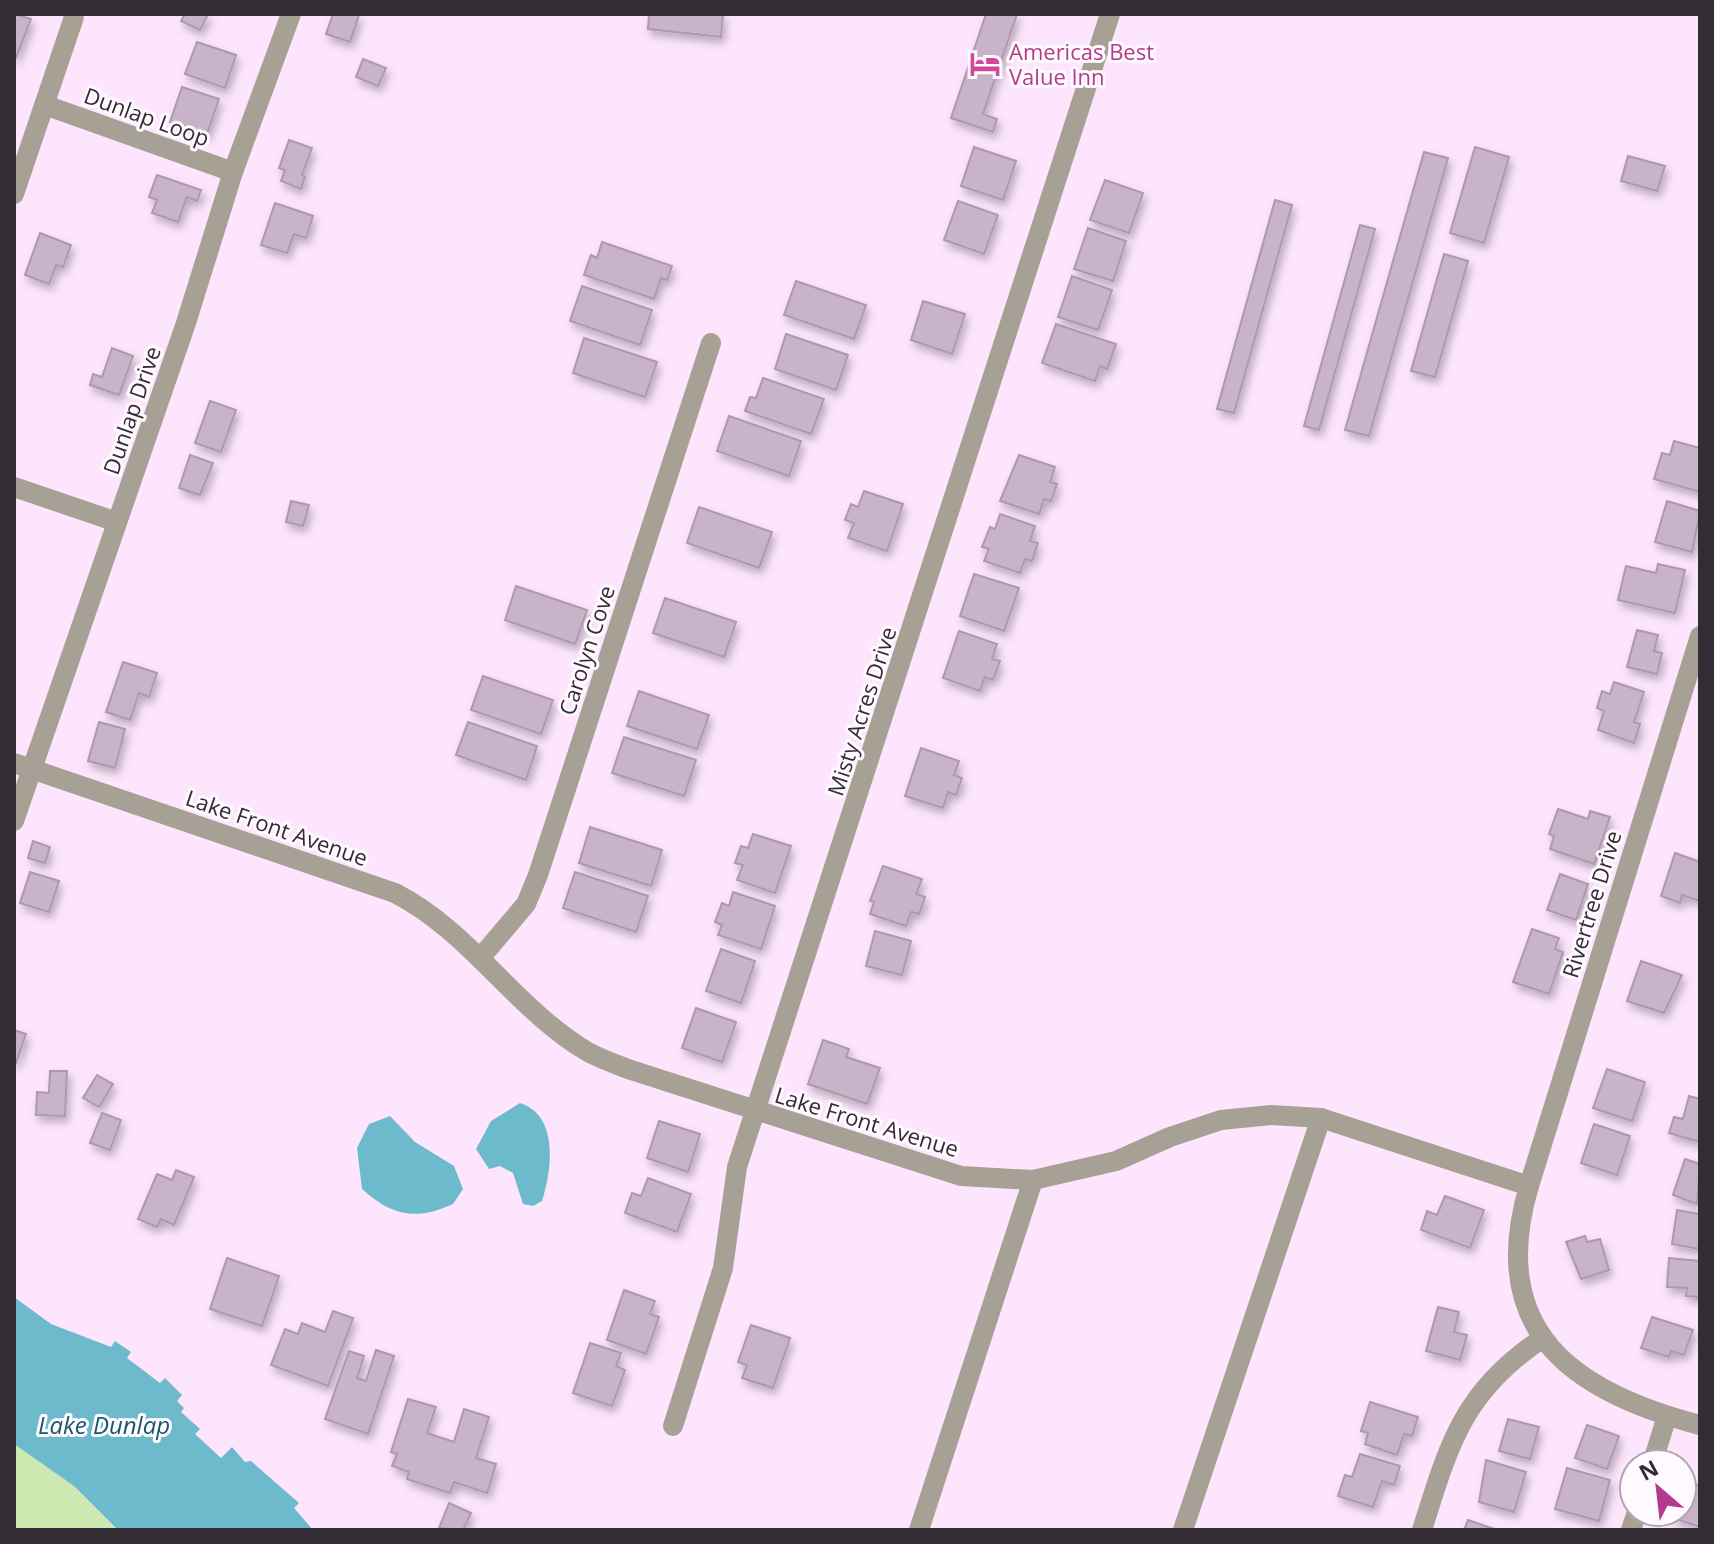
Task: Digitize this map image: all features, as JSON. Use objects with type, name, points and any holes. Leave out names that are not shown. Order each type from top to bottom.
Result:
[{"type":"street","name":"Dunlap Drive","points":[[14,821],[23,766],[117,522],[186,323],[233,172],[291,14]]},
{"type":"street","name":"Misty Acres Drive","points":[[673,1426],[723,1268],[737,1167],[1110,14]]},
{"type":"street","points":[[14,194],[74,17]]},
{"type":"street","name":"Dunlap Loop","points":[[45,105],[233,172]]},
{"type":"street","name":"Carolyn Cove","points":[[481,957],[526,904],[538,875],[711,343]]},
{"type":"street","points":[[14,487],[117,522]]},
{"type":"street","name":"Rivertree Drive","points":[[1529,1186],[1700,636]]},
{"type":"street","name":"Lake Front Avenue","points":[[23,766],[395,893],[439,920],[526,1003],[590,1053],[755,1111],[961,1176],[1033,1180],[1116,1161],[1221,1120],[1271,1115],[1321,1118],[1529,1186]]},
{"type":"street","points":[[1183,1530],[1321,1118]]},
{"type":"street","points":[[919,1530],[1033,1180]]},
{"type":"street","points":[[1529,1186],[1516,1241],[1524,1294],[1543,1338],[1556,1354],[1591,1384],[1613,1397],[1700,1425]]},
{"type":"street","points":[[1422,1530],[1458,1424],[1493,1380],[1543,1338]]},
{"type":"street","points":[[1657,1448],[1667,1416]]},
{"type":"green space","points":[[14,1444],[74,1486],[118,1530],[14,1530]]},
{"type":"water","points":[[520,1103],[533,1109],[541,1119],[549,1145],[546,1188],[542,1201],[533,1206],[523,1204],[513,1173],[500,1166],[489,1169],[476,1149],[491,1121]]},
{"type":"water","points":[[390,1116],[415,1142],[454,1166],[463,1189],[453,1204],[427,1213],[405,1213],[384,1205],[362,1189],[357,1148],[369,1124]]},
{"type":"water","name":"Lake Dunlap","points":[[14,1297],[51,1324],[111,1347],[115,1341],[131,1352],[127,1358],[160,1383],[165,1378],[182,1395],[177,1401],[184,1408],[181,1412],[200,1429],[195,1434],[221,1458],[232,1447],[245,1462],[251,1461],[299,1503],[294,1508],[313,1530],[118,1530],[74,1486],[14,1444]]},
{"type":"building","points":[[14,14],[31,19],[16,58],[14,57]]},
{"type":"building","points":[[185,14],[208,14],[200,30],[181,21]]},
{"type":"building","points":[[333,14],[359,15],[350,42],[326,34]]},
{"type":"building","points":[[649,14],[723,14],[721,37],[648,29]]},
{"type":"building","name":"Americas Best Value Inn","points":[[986,14],[1017,14],[983,114],[997,119],[993,132],[951,118]]},
{"type":"building","points":[[197,42],[236,55],[225,88],[185,74]]},
{"type":"building","points":[[363,59],[386,68],[378,86],[356,77]]},
{"type":"building","points":[[182,87],[219,99],[207,134],[170,122]]},
{"type":"building","points":[[289,140],[312,148],[302,175],[305,177],[301,189],[281,181],[285,170],[279,168]]},
{"type":"building","points":[[974,147],[1016,161],[1003,200],[961,186]]},
{"type":"building","points":[[1475,147],[1509,157],[1484,243],[1450,233]]},
{"type":"building","points":[[1424,152],[1448,158],[1369,436],[1345,430]]},
{"type":"building","points":[[1628,156],[1665,166],[1657,191],[1621,181]]},
{"type":"building","points":[[157,175],[201,190],[197,201],[187,197],[178,222],[152,213],[157,200],[149,197]]},
{"type":"building","points":[[1105,180],[1143,193],[1129,233],[1090,220]]},
{"type":"building","points":[[1275,200],[1292,205],[1234,413],[1217,409]]},
{"type":"building","points":[[958,201],[998,215],[984,254],[944,240]]},
{"type":"building","points":[[275,203],[313,216],[306,238],[294,234],[287,253],[261,245]]},
{"type":"building","points":[[1360,225],[1375,229],[1319,430],[1304,426]]},
{"type":"building","points":[[1088,228],[1126,241],[1113,281],[1074,269]]},
{"type":"building","points":[[40,233],[71,245],[63,267],[56,265],[49,284],[25,275]]},
{"type":"building","points":[[602,242],[672,266],[667,280],[661,278],[654,299],[584,275],[591,255],[597,258]]},
{"type":"building","points":[[1444,254],[1468,261],[1435,377],[1411,371]]},
{"type":"building","points":[[1072,276],[1112,290],[1098,330],[1058,317]]},
{"type":"building","points":[[796,281],[866,305],[854,339],[784,315]]},
{"type":"building","points":[[582,286],[652,310],[640,345],[570,321]]},
{"type":"building","points":[[923,301],[965,314],[952,354],[911,340]]},
{"type":"building","points":[[1056,324],[1116,344],[1107,369],[1100,366],[1095,381],[1042,363]]},
{"type":"building","points":[[786,334],[848,355],[836,390],[775,369]]},
{"type":"building","points":[[584,338],[657,362],[645,397],[573,373]]},
{"type":"building","points":[[112,348],[133,356],[119,395],[90,385],[93,374],[102,377]]},
{"type":"building","points":[[763,378],[824,399],[811,434],[745,411],[750,397],[756,398]]},
{"type":"building","points":[[210,401],[236,410],[221,452],[195,443]]},
{"type":"building","points":[[729,416],[801,441],[789,476],[717,451]]},
{"type":"building","points":[[1674,441],[1700,448],[1700,492],[1654,479],[1662,453],[1670,455]]},
{"type":"building","points":[[190,455],[213,463],[200,495],[179,488]]},
{"type":"building","points":[[1019,455],[1055,467],[1050,482],[1057,484],[1051,501],[1044,499],[1039,514],[1000,501]]},
{"type":"building","points":[[864,491],[903,504],[887,551],[848,538],[854,523],[845,520],[851,504],[858,507]]},
{"type":"building","points":[[291,501],[309,505],[303,526],[286,522]]},
{"type":"building","points":[[1667,501],[1700,511],[1692,552],[1655,542]]},
{"type":"building","points":[[699,507],[772,532],[759,568],[687,543]]},
{"type":"building","points":[[1000,514],[1035,526],[1030,541],[1038,543],[1032,561],[1025,559],[1020,573],[984,561],[989,549],[982,547],[990,527],[995,529]]},
{"type":"building","points":[[1658,564],[1685,570],[1675,613],[1618,600],[1626,566],[1656,573]]},
{"type":"building","points":[[974,574],[1019,588],[1004,631],[960,616]]},
{"type":"building","points":[[516,586],[587,610],[575,644],[505,620]]},
{"type":"building","points":[[665,598],[736,622],[724,657],[653,633]]},
{"type":"building","points":[[1637,630],[1658,635],[1654,651],[1662,653],[1657,674],[1627,667]]},
{"type":"building","points":[[959,631],[997,644],[992,659],[1000,661],[993,680],[985,677],[980,691],[943,678]]},
{"type":"building","points":[[123,662],[157,673],[149,697],[139,693],[130,720],[106,712]]},
{"type":"building","points":[[483,676],[553,700],[541,734],[471,710]]},
{"type":"building","points":[[1614,682],[1644,692],[1634,722],[1640,724],[1634,743],[1598,730],[1604,711],[1597,708],[1602,691],[1610,694]]},
{"type":"building","points":[[639,691],[709,715],[697,749],[627,726]]},
{"type":"building","points":[[99,722],[125,729],[115,768],[88,761]]},
{"type":"building","points":[[468,722],[537,746],[526,780],[456,755]]},
{"type":"building","points":[[624,737],[696,760],[684,796],[612,773]]},
{"type":"building","points":[[921,748],[959,761],[954,775],[962,778],[956,795],[948,792],[943,808],[905,796]]},
{"type":"building","points":[[1558,809],[1588,819],[1590,811],[1610,817],[1594,864],[1550,849],[1554,836],[1549,834]]},
{"type":"building","points":[[590,827],[662,850],[651,886],[579,863]]},
{"type":"building","points":[[753,834],[791,846],[775,893],[737,880],[743,865],[735,863],[741,846],[748,848]]},
{"type":"building","points":[[33,841],[50,847],[45,863],[28,858]]},
{"type":"building","points":[[1675,853],[1700,862],[1700,901],[1682,895],[1680,903],[1661,896]]},
{"type":"building","points":[[883,866],[922,879],[916,894],[925,897],[919,914],[911,912],[906,926],[870,914],[874,902],[870,901]]},
{"type":"building","points":[[30,872],[59,881],[49,912],[20,903]]},
{"type":"building","points":[[575,872],[648,896],[636,932],[563,908]]},
{"type":"building","points":[[1560,874],[1588,884],[1576,920],[1547,910]]},
{"type":"building","points":[[733,892],[775,906],[761,949],[718,935],[722,925],[715,922],[722,903],[729,906]]},
{"type":"building","points":[[1532,929],[1559,938],[1555,949],[1563,952],[1549,994],[1513,982]]},
{"type":"building","points":[[875,931],[911,941],[902,975],[866,966]]},
{"type":"building","points":[[721,949],[755,961],[741,1003],[706,991]]},
{"type":"building","points":[[1641,961],[1682,975],[1664,1013],[1627,1001]]},
{"type":"building","points":[[696,1008],[736,1022],[722,1062],[682,1048]]},
{"type":"building","points":[[14,1030],[26,1034],[16,1063],[14,1063]]},
{"type":"building","points":[[823,1040],[849,1049],[846,1057],[880,1068],[867,1104],[808,1084]]},
{"type":"building","points":[[1607,1069],[1645,1082],[1632,1121],[1593,1108]]},
{"type":"building","points":[[50,1071],[67,1071],[65,1116],[36,1115],[37,1092],[49,1093]]},
{"type":"building","points":[[97,1075],[113,1084],[99,1107],[83,1098]]},
{"type":"building","points":[[1689,1096],[1700,1099],[1700,1142],[1669,1133],[1674,1117],[1683,1119]]},
{"type":"building","points":[[102,1113],[121,1120],[110,1150],[90,1143]]},
{"type":"building","points":[[659,1121],[700,1134],[688,1172],[647,1158]]},
{"type":"building","points":[[1594,1124],[1630,1136],[1617,1175],[1581,1163]]},
{"type":"building","points":[[1685,1159],[1700,1164],[1697,1204],[1673,1195]]},
{"type":"building","points":[[176,1170],[194,1177],[174,1225],[161,1219],[157,1227],[138,1219],[157,1174],[172,1180]]},
{"type":"building","points":[[648,1178],[691,1194],[677,1232],[625,1213],[632,1193],[641,1196]]},
{"type":"building","points":[[1445,1196],[1484,1210],[1470,1248],[1421,1230],[1427,1211],[1437,1215]]},
{"type":"building","points":[[1677,1210],[1700,1214],[1700,1249],[1672,1244]]},
{"type":"building","points":[[1585,1236],[1587,1242],[1600,1239],[1609,1270],[1581,1279],[1566,1242]]},
{"type":"building","points":[[227,1258],[279,1276],[262,1326],[210,1309]]},
{"type":"building","points":[[1669,1258],[1700,1261],[1700,1297],[1686,1296],[1687,1288],[1667,1287]]},
{"type":"building","points":[[624,1290],[655,1301],[650,1314],[659,1317],[646,1354],[607,1340]]},
{"type":"building","points":[[1438,1307],[1459,1312],[1454,1332],[1467,1335],[1460,1360],[1426,1351]]},
{"type":"building","points":[[333,1311],[353,1318],[328,1386],[271,1365],[285,1329],[298,1334],[302,1323],[325,1332]]},
{"type":"building","points":[[1652,1317],[1693,1330],[1684,1355],[1671,1351],[1669,1357],[1641,1348]]},
{"type":"building","points":[[751,1325],[790,1338],[773,1388],[742,1378],[747,1365],[738,1362]]},
{"type":"building","points":[[590,1343],[621,1353],[616,1366],[625,1370],[612,1406],[573,1393]]},
{"type":"building","points":[[376,1350],[394,1356],[368,1434],[325,1419],[349,1351],[364,1356],[357,1378],[366,1381]]},
{"type":"building","points":[[408,1399],[436,1407],[427,1433],[454,1442],[464,1409],[489,1417],[476,1458],[496,1464],[487,1493],[454,1482],[450,1493],[407,1479],[409,1472],[392,1466],[397,1454],[391,1452]]},
{"type":"building","points":[[1370,1402],[1418,1417],[1412,1436],[1404,1434],[1397,1455],[1365,1444],[1368,1433],[1361,1431]]},
{"type":"building","points":[[1508,1419],[1539,1427],[1530,1459],[1499,1451]]},
{"type":"building","points":[[1587,1425],[1619,1436],[1607,1469],[1575,1458]]},
{"type":"building","points":[[1360,1454],[1400,1466],[1394,1485],[1382,1481],[1373,1507],[1338,1496],[1345,1475],[1352,1477]]},
{"type":"building","points":[[1486,1460],[1526,1472],[1514,1512],[1479,1502]]},
{"type":"building","points":[[1567,1468],[1610,1480],[1599,1521],[1555,1509]]},
{"type":"building","points":[[1698,1485],[1700,1486],[1698,1526]]},
{"type":"building","points":[[449,1503],[471,1513],[463,1530],[439,1528]]},
{"type":"building","points":[[1468,1520],[1497,1530],[1464,1530]]},
{"type":"place","name":"Americas Best Value Inn","points":[[985,64]]}]
